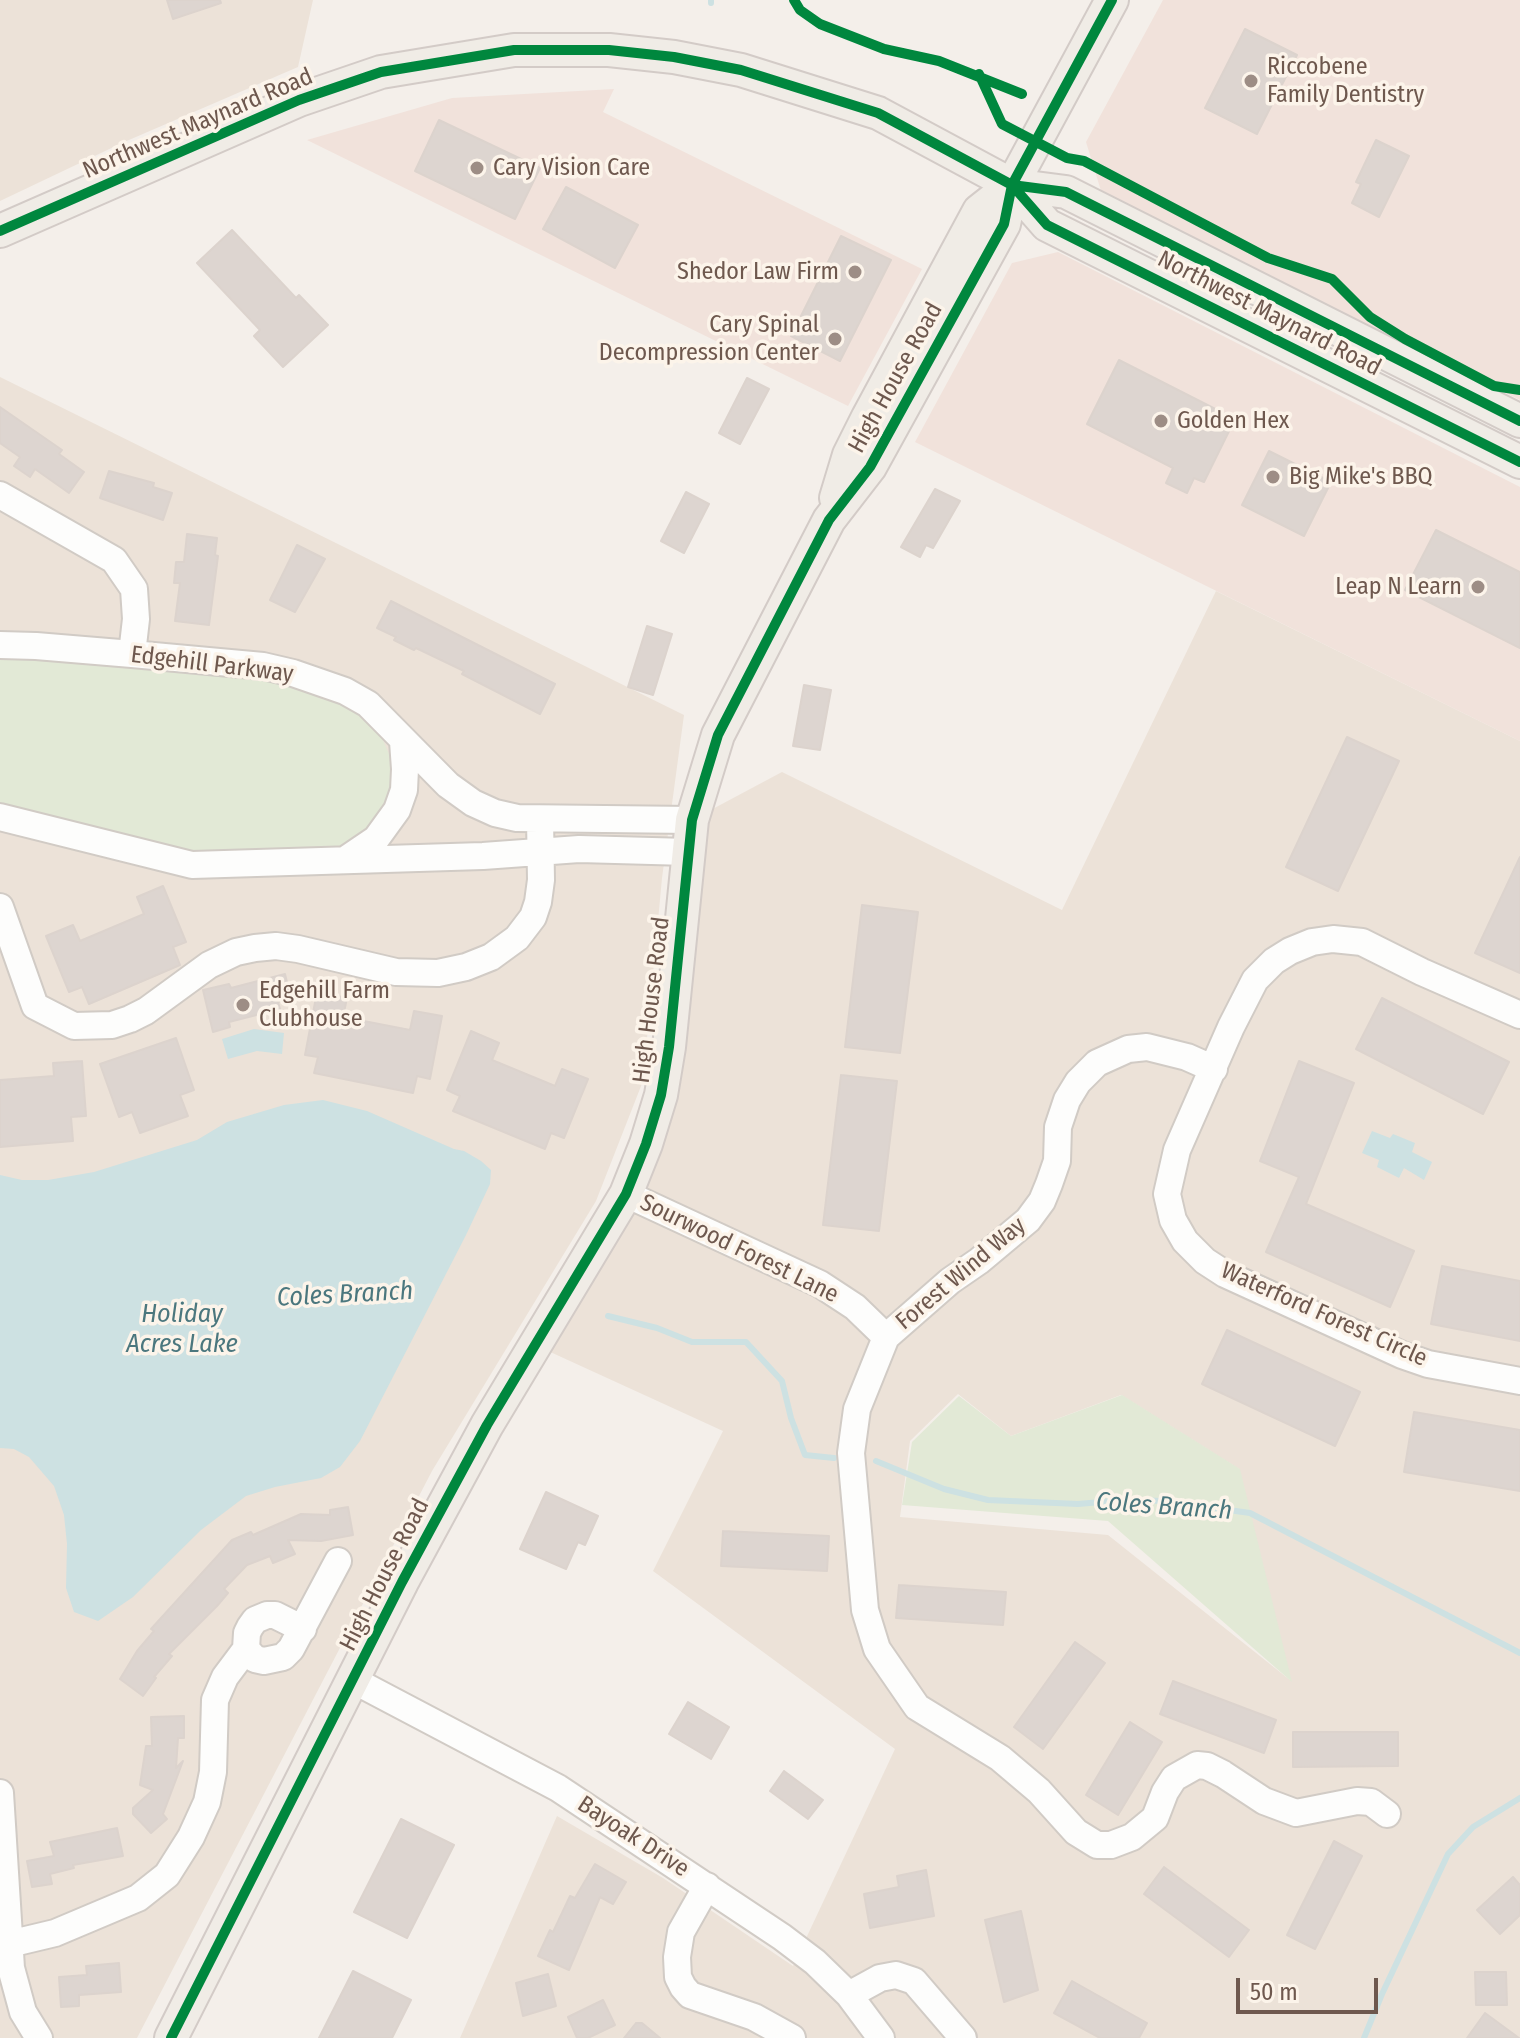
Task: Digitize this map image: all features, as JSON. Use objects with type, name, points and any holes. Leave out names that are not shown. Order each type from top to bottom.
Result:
[{"type":"main road","name":"High House Road","points":[[171,2038],[487,1425],[626,1194],[661,1095],[669,1047],[692,820],[718,735],[829,520],[870,467],[1004,224],[1012,185],[1112,0]]},
{"type":"main road","name":"Northwest Maynard Road","points":[[0,231],[299,100],[381,72],[469,55],[514,50],[609,50],[674,57],[741,70],[878,113],[1012,185],[1047,225],[1520,462]]},
{"type":"main road","name":"Northwest Maynard Road","points":[[1012,185],[1066,192],[1520,421]]},
{"type":"street","points":[[0,495],[114,560],[134,589],[136,619],[132,654]]},
{"type":"street","name":"Edgehill Parkway","points":[[0,645],[263,666],[323,682],[368,704],[448,785],[473,803],[495,813],[540,819],[692,820]]},
{"type":"street","points":[[345,860],[376,839],[397,810],[404,790],[403,741]]},
{"type":"street","points":[[0,817],[192,865],[617,848],[688,852]]},
{"type":"street","points":[[0,907],[35,1006],[74,1026],[112,1025],[146,1011],[209,965],[236,952],[255,948],[276,946],[298,949],[396,972],[438,973],[491,957],[517,938],[533,917],[538,902],[540,819]]},
{"type":"street","name":"Waterford Forest Circle","points":[[1520,1015],[1362,942],[1333,939],[1312,942],[1274,961],[1255,980],[1231,1027],[1177,1150],[1167,1194],[1173,1220],[1185,1241],[1205,1261],[1225,1274],[1402,1355],[1428,1364],[1520,1381]]},
{"type":"street","name":"Forest Wind Way","points":[[886,1337],[950,1281],[1028,1220],[1042,1201],[1057,1161],[1058,1127],[1067,1100],[1078,1082],[1097,1063],[1128,1049],[1147,1047],[1187,1057],[1214,1069]]},
{"type":"street","name":"Sourwood Forest Lane","points":[[626,1194],[820,1284],[855,1307],[886,1337]]},
{"type":"street","points":[[886,1337],[857,1409],[851,1453],[854,1506],[863,1557],[865,1610],[871,1630],[877,1649],[917,1707],[1000,1758],[1039,1791],[1076,1832],[1097,1845],[1111,1845],[1132,1837],[1155,1818],[1174,1778],[1197,1765],[1207,1766],[1264,1801],[1296,1813],[1357,1801],[1371,1802],[1387,1814]]},
{"type":"street","points":[[246,1649],[255,1659],[264,1661],[283,1657],[303,1629],[338,1561]]},
{"type":"street","points":[[9,1944],[55,1933],[138,1898],[167,1875],[191,1837],[207,1802],[213,1772],[215,1700],[225,1677],[246,1649],[247,1633],[261,1616],[275,1615],[303,1629]]},
{"type":"street","name":"Bayoak Drive","points":[[353,1680],[558,1788],[707,1886],[815,1962],[849,1995],[881,2038]]},
{"type":"street","points":[[0,1793],[9,1944],[19,1999],[39,2038]]},
{"type":"street","points":[[707,1886],[681,1932],[677,1967],[683,1987],[690,1995],[754,2017],[792,2038]]},
{"type":"street","points":[[849,1995],[880,1978],[896,1975],[914,1981],[963,2038]]},
{"type":"shaded area","points":[[0,0],[313,0],[298,67],[122,143],[0,201]]},
{"type":"shaded area","points":[[1163,0],[1520,0],[1520,400],[1102,194],[1086,142]]},
{"type":"shaded area","points":[[614,89],[603,112],[922,269],[848,406],[307,140],[452,98]]},
{"type":"shaded area","points":[[1058,252],[1520,487],[1520,741],[915,442],[1012,263]]},
{"type":"shaded area","points":[[0,377],[684,715],[662,878],[643,1081],[596,1201],[432,1471],[137,2038],[0,2038]]},
{"type":"shaded area","points":[[1216,591],[1520,741],[1520,2038],[460,2038],[557,1816],[663,1878],[793,1966],[895,1749],[653,1571],[723,1431],[535,1345],[646,1144],[692,820],[782,772],[1062,910]],"holes":[[[958,1394],[1011,1436],[1121,1395],[1239,1469],[1290,1680],[1108,1535],[900,1517],[910,1441]]]},
{"type":"green space","points":[[0,656],[241,672],[314,690],[362,717],[382,738],[390,756],[393,780],[390,800],[368,833],[335,852],[211,857],[0,809]]},
{"type":"green space","points":[[1122,1395],[1240,1469],[1292,1682],[1108,1521],[902,1505],[912,1442],[959,1396],[1011,1436]]},
{"type":"water","points":[[254,1029],[284,1033],[282,1054],[257,1051],[228,1059],[222,1039]]},
{"type":"water","name":"Holiday Acres Lake","points":[[323,1100],[367,1111],[464,1151],[491,1170],[490,1184],[466,1235],[360,1441],[340,1467],[321,1478],[246,1496],[201,1530],[133,1597],[98,1621],[74,1612],[66,1588],[64,1515],[54,1486],[29,1457],[14,1449],[0,1448],[0,1175],[22,1180],[48,1180],[94,1172],[197,1140],[227,1122],[284,1105]]},
{"type":"water","points":[[1372,1131],[1390,1138],[1393,1134],[1415,1143],[1412,1152],[1432,1162],[1424,1180],[1404,1168],[1399,1178],[1377,1167],[1379,1160],[1362,1153]]},
{"type":"building","points":[[167,0],[220,0],[221,3],[173,19]]},
{"type":"building","name":"Riccobene Family Dentistry","points":[[1245,29],[1297,55],[1257,134],[1205,108]]},
{"type":"building","points":[[439,120],[540,168],[515,219],[415,171]]},
{"type":"building","points":[[1376,140],[1409,156],[1379,217],[1352,203],[1361,184],[1356,182]]},
{"type":"building","points":[[566,187],[638,225],[615,268],[543,229]]},
{"type":"building","points":[[232,230],[296,298],[299,295],[328,325],[283,367],[254,336],[260,330],[197,263]]},
{"type":"building","points":[[841,236],[891,260],[840,361],[791,336]]},
{"type":"building","name":"Golden Hex","points":[[1119,360],[1235,419],[1204,482],[1194,478],[1187,493],[1166,483],[1173,468],[1087,424]]},
{"type":"building","points":[[747,378],[769,389],[740,444],[719,433]]},
{"type":"building","points":[[0,407],[62,450],[59,454],[84,472],[69,493],[35,469],[30,477],[14,466],[20,457],[0,443]]},
{"type":"building","points":[[1269,451],[1331,482],[1304,536],[1242,505]]},
{"type":"building","points":[[109,471],[154,483],[153,487],[172,493],[163,520],[100,498]]},
{"type":"building","points":[[935,489],[960,501],[933,548],[926,545],[920,557],[901,547]]},
{"type":"building","points":[[686,492],[709,504],[684,553],[661,541]]},
{"type":"building","points":[[1436,530],[1520,572],[1520,648],[1405,590]]},
{"type":"building","points":[[187,534],[217,538],[215,555],[218,556],[209,625],[175,621],[180,583],[174,583],[176,562],[184,562]]},
{"type":"building","points":[[297,545],[325,559],[295,612],[270,600]]},
{"type":"building","points":[[391,601],[555,684],[540,714],[462,674],[464,671],[394,640],[396,637],[377,628]]},
{"type":"building","points":[[647,626],[672,634],[653,695],[628,687]]},
{"type":"building","points":[[804,685],[831,690],[820,750],[793,746]]},
{"type":"building","points":[[1347,737],[1399,761],[1338,891],[1286,867]]},
{"type":"building","points":[[1520,857],[1520,973],[1475,953]]},
{"type":"building","points":[[163,886],[186,942],[173,947],[180,965],[89,1004],[82,987],[69,992],[46,936],[73,925],[80,941],[144,914],[137,897]]},
{"type":"building","points":[[862,905],[918,912],[900,1053],[845,1047]]},
{"type":"building","name":"Edgehill Farm Clubhouse","points":[[285,974],[291,999],[278,1002],[280,1009],[229,1022],[230,1027],[213,1032],[203,990],[229,984],[231,988]]},
{"type":"building","points":[[317,992],[347,998],[343,1017],[410,1030],[414,1011],[442,1016],[430,1079],[417,1076],[413,1093],[314,1073],[318,1057],[305,1055]]},
{"type":"building","points":[[1382,998],[1509,1062],[1483,1114],[1356,1049]]},
{"type":"building","points":[[471,1031],[499,1043],[492,1060],[555,1086],[562,1069],[588,1079],[564,1138],[551,1133],[545,1149],[453,1111],[460,1096],[447,1090]]},
{"type":"building","points":[[176,1038],[194,1090],[180,1095],[188,1116],[140,1133],[132,1112],[119,1117],[100,1064]]},
{"type":"building","points":[[82,1061],[86,1116],[71,1117],[73,1141],[0,1147],[0,1080],[54,1076],[53,1063]]},
{"type":"building","points":[[1299,1061],[1354,1083],[1306,1204],[1414,1251],[1390,1307],[1266,1252],[1299,1177],[1260,1161]]},
{"type":"building","points":[[841,1075],[897,1081],[879,1231],[823,1225]]},
{"type":"building","points":[[1442,1266],[1520,1281],[1520,1341],[1431,1324]]},
{"type":"building","points":[[1227,1330],[1360,1392],[1335,1446],[1202,1384]]},
{"type":"building","points":[[1414,1412],[1520,1430],[1520,1491],[1404,1472]]},
{"type":"building","points":[[546,1492],[598,1516],[585,1545],[578,1542],[566,1569],[520,1549]]},
{"type":"building","points":[[348,1507],[353,1535],[321,1541],[288,1540],[295,1554],[273,1563],[270,1556],[247,1565],[224,1589],[228,1593],[217,1606],[169,1654],[172,1656],[143,1696],[120,1679],[154,1631],[151,1629],[232,1540],[251,1532],[253,1535],[301,1514],[330,1515],[330,1510]]},
{"type":"building","points":[[723,1531],[829,1536],[827,1571],[721,1566]]},
{"type":"building","points":[[899,1585],[1006,1592],[1003,1625],[896,1618]]},
{"type":"building","points":[[1075,1642],[1105,1663],[1043,1749],[1014,1727]]},
{"type":"building","points":[[1173,1681],[1276,1720],[1264,1753],[1160,1714]]},
{"type":"building","points":[[688,1702],[729,1727],[711,1759],[669,1734]]},
{"type":"building","points":[[184,1716],[184,1738],[178,1738],[176,1768],[183,1761],[163,1814],[167,1819],[151,1833],[133,1814],[133,1808],[153,1790],[140,1785],[146,1746],[152,1746],[151,1717]]},
{"type":"building","points":[[1130,1722],[1162,1742],[1118,1815],[1086,1795]]},
{"type":"building","points":[[1293,1732],[1398,1732],[1398,1766],[1293,1767]]},
{"type":"building","points":[[784,1771],[823,1800],[808,1819],[770,1791]]},
{"type":"building","points":[[401,1819],[454,1845],[407,1938],[354,1912]]},
{"type":"building","points":[[117,1828],[123,1856],[73,1865],[74,1868],[50,1874],[52,1884],[32,1887],[27,1861],[54,1856],[50,1842]]},
{"type":"building","points":[[1334,1841],[1362,1856],[1315,1949],[1287,1935]]},
{"type":"building","points":[[595,1864],[626,1882],[613,1904],[600,1897],[569,1970],[538,1956],[570,1896],[575,1898]]},
{"type":"building","points":[[1164,1867],[1249,1930],[1229,1957],[1144,1894]]},
{"type":"building","points":[[926,1870],[934,1916],[870,1928],[864,1894],[899,1887],[897,1876]]},
{"type":"building","points":[[1513,1877],[1520,1885],[1520,1915],[1500,1934],[1477,1910]]},
{"type":"building","points":[[1021,1911],[1038,1990],[1004,2002],[985,1920]]},
{"type":"building","points":[[119,1963],[121,1992],[79,1995],[79,2006],[61,2007],[59,1977],[87,1975],[86,1966]]},
{"type":"building","points":[[353,1971],[411,2000],[392,2038],[319,2038]]},
{"type":"building","points":[[1475,1972],[1506,1972],[1507,2005],[1476,2005]]},
{"type":"building","points":[[548,1974],[556,2006],[523,2016],[516,1983]]},
{"type":"building","points":[[1072,1981],[1147,2023],[1139,2038],[1100,2038],[1054,2013]]},
{"type":"building","points":[[603,2000],[615,2025],[588,2038],[577,2038],[568,2017]]},
{"type":"building","points":[[1485,2013],[1519,2038],[1467,2038]]},
{"type":"building","points":[[636,2023],[642,2023],[660,2038],[624,2038]]},
{"type":"waterway","name":"Coles Branch","points":[[608,1316],[657,1328],[692,1342],[746,1342],[782,1381],[805,1455],[834,1458]]},
{"type":"waterway","name":"Coles Branch","points":[[876,1461],[944,1489],[988,1500],[1078,1504],[1164,1501],[1250,1513],[1520,1653]]},
{"type":"waterway","points":[[1364,2038],[1448,1854],[1473,1827],[1520,1798]]},
{"type":"cycle path","points":[[794,0],[800,10],[820,24],[884,49],[939,61],[1022,94]]},
{"type":"cycle path","points":[[171,2038],[402,1582],[487,1425],[626,1194],[661,1095],[669,1047],[692,820],[718,735],[829,520],[870,467],[1004,224],[1012,185],[1112,0]]},
{"type":"cycle path","points":[[0,231],[299,100],[381,72],[514,50],[609,50],[674,57],[741,70],[878,113],[1012,185],[1066,192],[1520,421]]},
{"type":"cycle path","points":[[979,74],[1002,124],[1067,158],[1084,161],[1268,258],[1332,279],[1370,317],[1405,339],[1494,386],[1520,390]]},
{"type":"cycle path","points":[[1012,185],[1047,225],[1520,462]]},
{"type":"place","name":"Riccobene Family Dentistry","points":[[1251,81]]},
{"type":"place","name":"Cary Vision Care","points":[[477,168]]},
{"type":"place","name":"Shedor Law Firm","points":[[855,272]]},
{"type":"place","name":"Cary Spinal Decompression Center","points":[[835,339]]},
{"type":"place","name":"Golden Hex","points":[[1161,421]]},
{"type":"place","name":"Big Mike's BBQ","points":[[1273,477]]},
{"type":"place","name":"Leap N Learn","points":[[1478,587]]},
{"type":"place","name":"Edgehill Farm Clubhouse","points":[[243,1005]]}]
